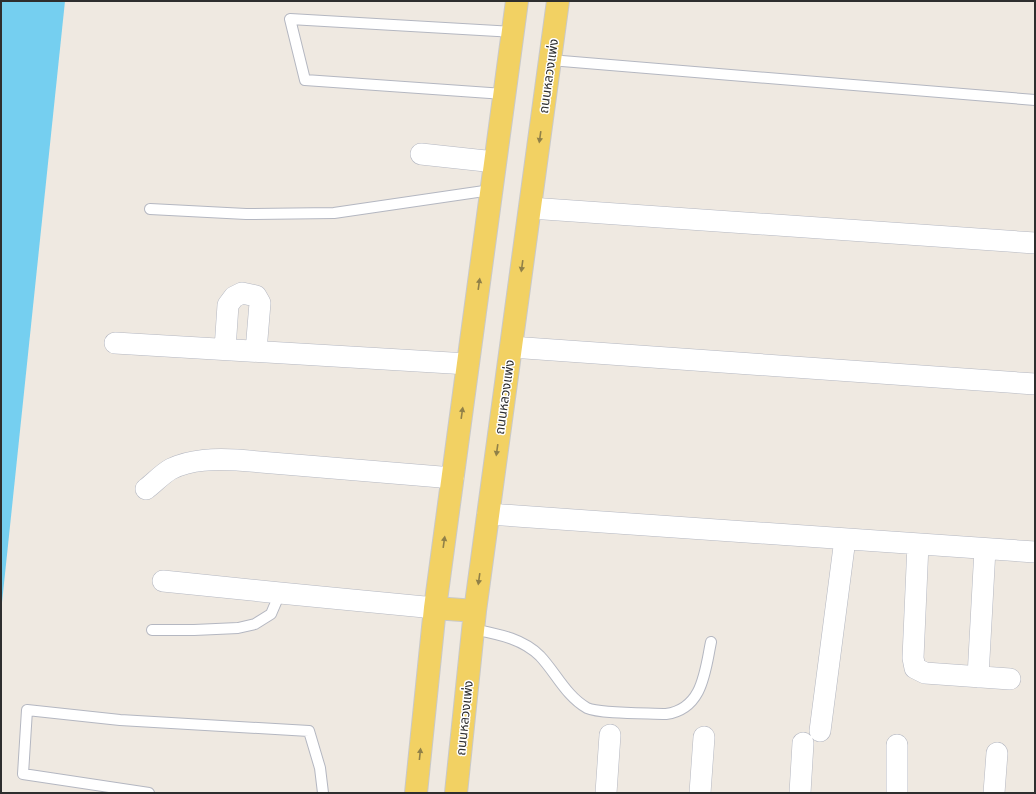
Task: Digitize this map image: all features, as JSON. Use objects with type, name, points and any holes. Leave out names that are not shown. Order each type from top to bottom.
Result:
[{"type":"main road","points":[[416,793],[435,608],[517,1]]},
{"type":"main road","name":"ถนนหลวงแพ่ง","points":[[456,793],[474,620],[558,1]]},
{"type":"main road","points":[[435,608],[474,620]]},
{"type":"street","points":[[421,154],[495,162]]},
{"type":"street","points":[[530,208],[1035,243]]},
{"type":"street","points":[[225,349],[228,305],[234,297],[242,293],[256,296],[260,303],[256,351]]},
{"type":"street","points":[[115,343],[468,364]]},
{"type":"street","points":[[511,347],[1035,384]]},
{"type":"street","points":[[146,489],[171,470],[191,462],[211,459],[453,478]]},
{"type":"street","points":[[488,514],[1035,552]]},
{"type":"street","points":[[820,731],[845,538]]},
{"type":"street","points":[[918,544],[913,658],[915,668],[925,674],[1010,679]]},
{"type":"street","points":[[978,677],[986,549]]},
{"type":"street","points":[[163,581],[435,608]]},
{"type":"street","points":[[606,793],[610,734]]},
{"type":"street","points":[[700,793],[704,737]]},
{"type":"street","points":[[800,793],[803,743]]},
{"type":"street","points":[[897,793],[898,745]]},
{"type":"street","points":[[994,793],[997,753]]},
{"type":"lane","points":[[504,94],[306,80],[290,19],[513,32]]},
{"type":"lane","points":[[550,60],[1035,100]]},
{"type":"lane","points":[[150,209],[246,214],[334,213],[491,190]]},
{"type":"lane","points":[[152,630],[230,628],[255,624],[271,614],[280,593]]},
{"type":"lane","points":[[474,620],[520,642],[539,656],[575,700],[589,708],[602,711],[666,714],[675,713],[686,708],[694,699],[703,683],[711,642]]},
{"type":"lane","points":[[149,793],[23,774],[28,710],[120,720],[309,731],[320,768],[323,793]]},
{"type":"water","points":[[1,1],[65,1],[1,612]]}]
